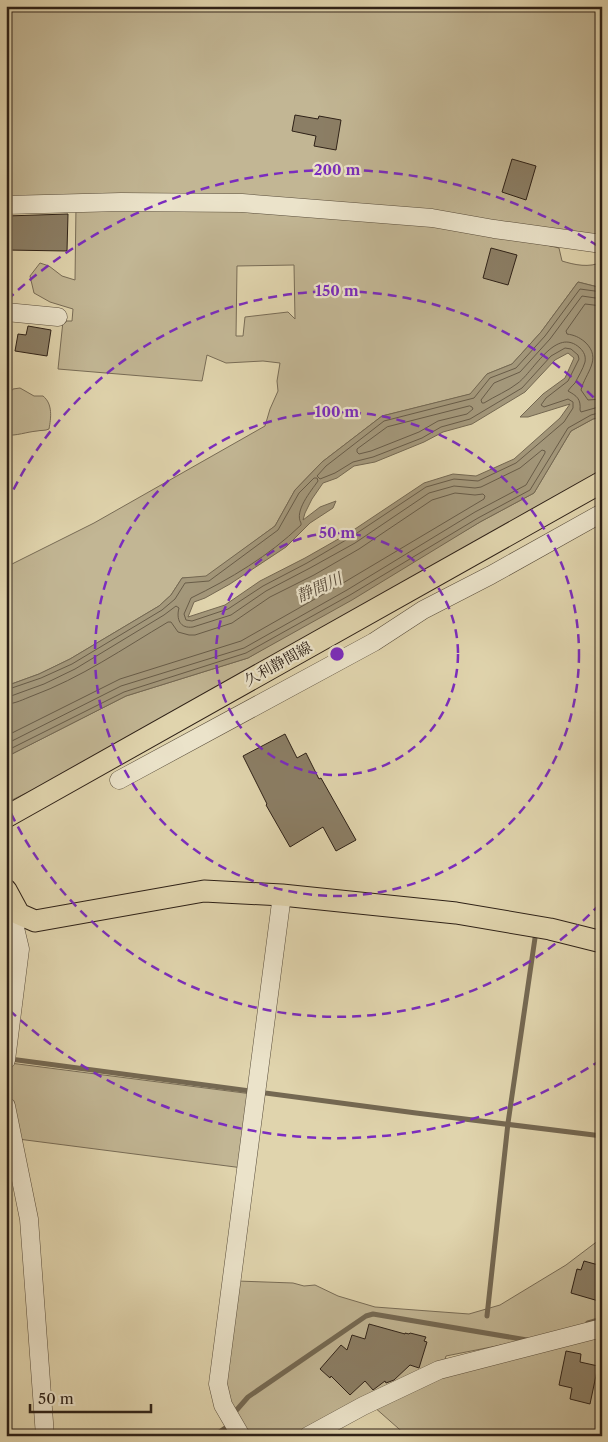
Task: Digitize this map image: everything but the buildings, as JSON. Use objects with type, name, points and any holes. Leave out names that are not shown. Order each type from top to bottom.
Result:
[{"type":"main road","name":"久利静間線","points":[[6,817],[602,482]]},
{"type":"main road","points":[[6,890],[20,914],[35,921],[204,891],[282,895],[456,913],[550,929],[602,942]]},
{"type":"street","points":[[6,205],[122,202],[242,203],[432,218],[494,229],[602,244]]},
{"type":"street","points":[[6,312],[58,317]]},
{"type":"street","points":[[119,780],[374,642],[423,610],[491,575],[602,513]]},
{"type":"street","points":[[241,1436],[223,1404],[218,1384],[282,895]]},
{"type":"street","points":[[7,1054],[20,949],[15,928],[20,914]]},
{"type":"street","points":[[6,1106],[29,1219],[45,1436]]},
{"type":"street","points":[[308,1436],[363,1406],[439,1370],[602,1328]]},
{"type":"shaded area","points":[[6,6],[602,6],[602,240],[435,213],[6,202]]},
{"type":"shaded area","points":[[76,206],[242,206],[496,233],[559,248],[562,261],[577,265],[602,262],[602,288],[578,282],[541,332],[512,364],[487,374],[471,394],[382,416],[322,462],[295,490],[275,526],[206,577],[182,578],[171,595],[159,606],[70,659],[39,674],[6,686],[6,567],[94,523],[265,426],[278,391],[277,381],[280,363],[263,361],[226,363],[207,355],[202,381],[58,369],[63,321],[72,321],[73,309],[50,302],[34,293],[30,276],[40,263],[49,266],[62,276],[75,280]],"holes":[[[294,265],[295,319],[288,312],[245,317],[243,336],[236,336],[237,266]]]},
{"type":"shaded area","points":[[20,388],[34,396],[43,396],[46,399],[50,411],[49,429],[6,435],[6,416],[11,411],[10,393],[13,389]]},
{"type":"shaded area","points":[[602,417],[602,475],[105,754],[6,803],[6,757],[126,696],[248,658],[480,522],[534,493],[571,431],[593,419]]},
{"type":"shaded area","points":[[10,1063],[252,1094],[243,1168],[18,1139],[8,1092]]},
{"type":"shaded area","points":[[599,1240],[602,1241],[602,1325],[446,1356],[444,1363],[410,1376],[298,1436],[247,1436],[222,1395],[237,1281],[293,1283],[304,1286],[315,1285],[338,1296],[375,1307],[469,1314],[500,1305],[566,1265]]},
{"type":"shaded area","points":[[602,1336],[602,1436],[407,1436],[373,1406],[459,1367]]},
{"type":"water","name":"静間川","points":[[578,282],[602,288],[602,417],[593,419],[571,431],[534,493],[480,522],[352,600],[248,658],[126,696],[6,757],[6,686],[39,674],[70,659],[159,606],[171,595],[182,578],[206,576],[275,526],[295,490],[322,462],[382,416],[470,394],[487,374],[512,364],[541,332]],"holes":[[[568,353],[574,358],[565,378],[543,394],[520,417],[528,417],[570,404],[560,418],[514,459],[476,476],[453,474],[424,483],[349,533],[260,581],[225,605],[188,617],[194,602],[230,584],[286,547],[310,523],[333,508],[336,501],[320,507],[303,520],[312,499],[323,483],[337,478],[354,466],[375,462],[443,432],[472,424],[525,392],[555,360]]]},
{"type":"waterway","points":[[487,1316],[508,1123],[535,938]]},
{"type":"waterway","points":[[10,1059],[602,1136]]},
{"type":"waterway","points":[[234,1413],[248,1397],[366,1316],[373,1314],[527,1340]]},
{"type":"waterway","points":[[588,1323],[602,1319]]},
{"type":"waterway","points":[[214,1436],[228,1426]]}]
